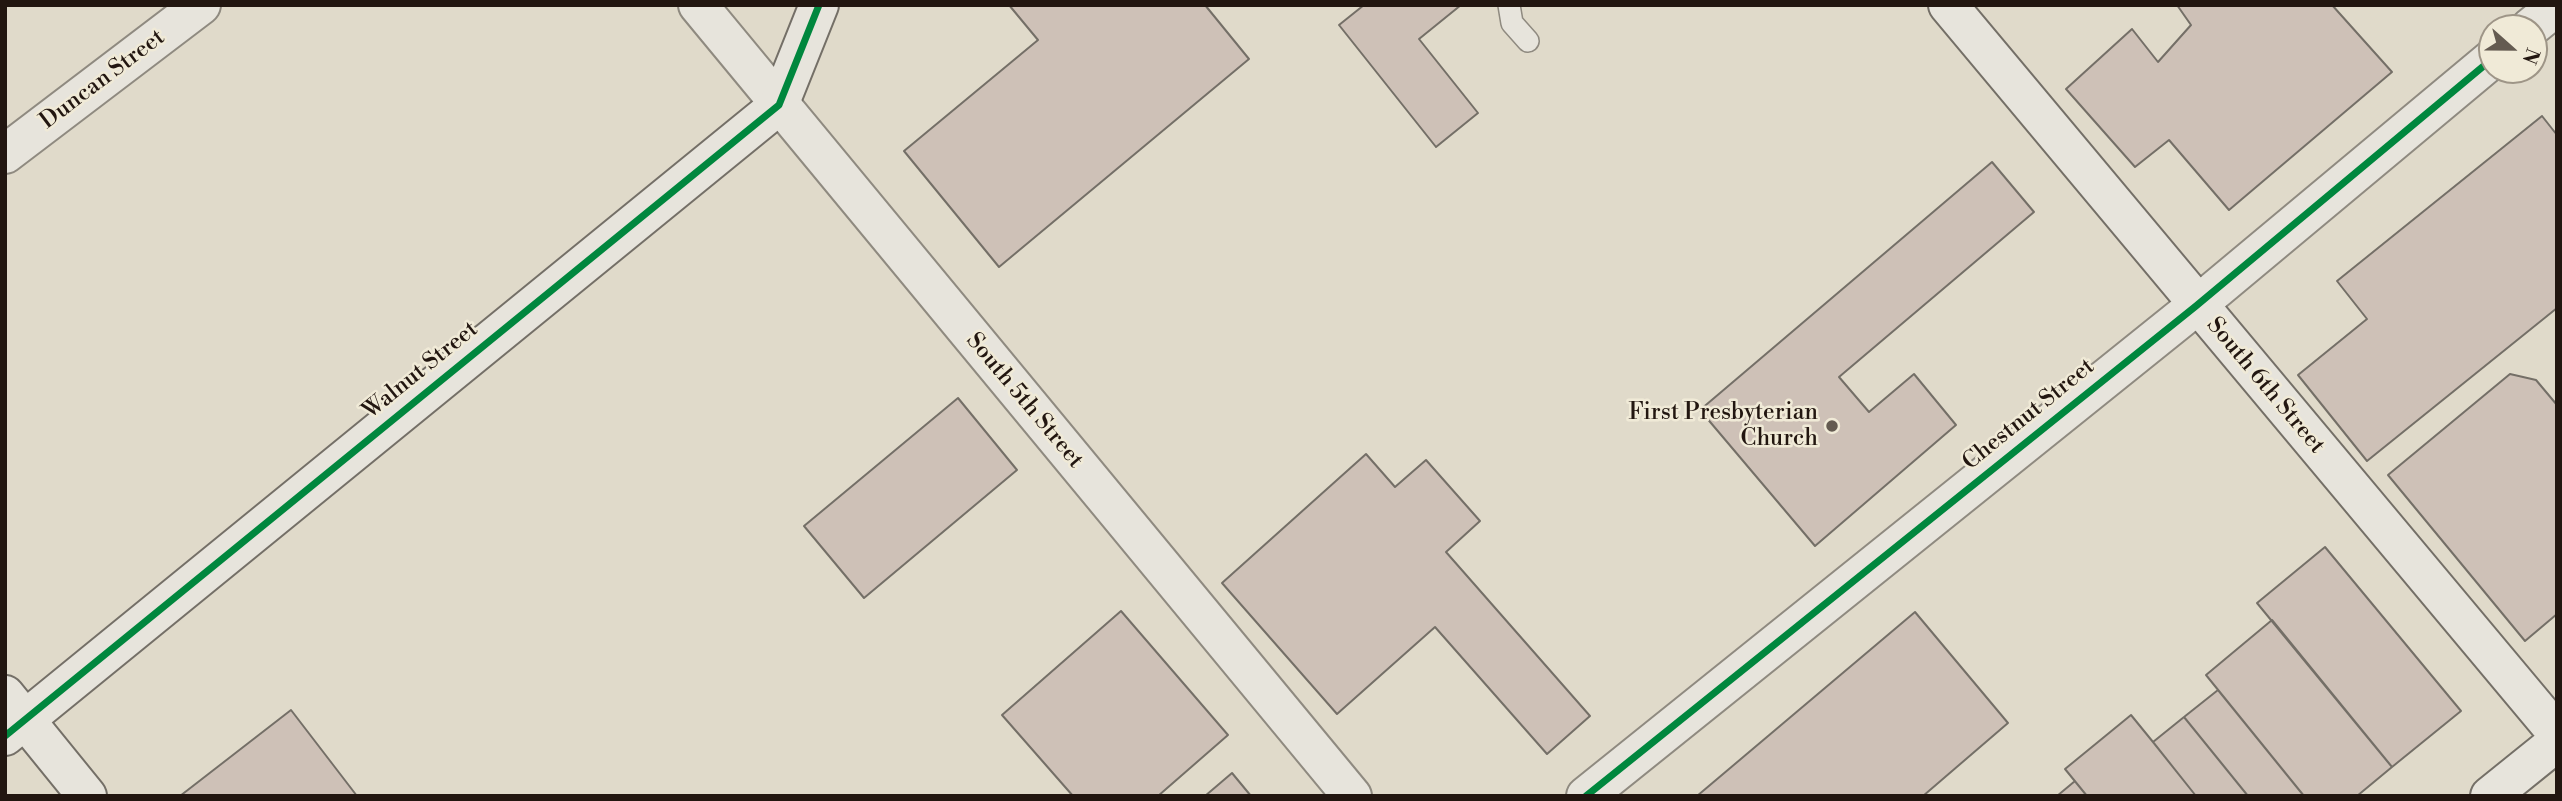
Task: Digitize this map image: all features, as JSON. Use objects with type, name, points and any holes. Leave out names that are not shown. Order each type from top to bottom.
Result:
[{"type":"street","name":"Duncan Street","points":[[5,154],[201,5]]},
{"type":"street","name":"South 5th Street","points":[[698,5],[1352,796]]},
{"type":"street","name":"Walnut Street","points":[[12,717],[779,106],[819,5]]},
{"type":"street","name":"South 6th Street","points":[[1948,5],[2196,306],[2557,733]]},
{"type":"street","name":"Chestnut Street","points":[[1586,796],[2196,306],[2478,72]]},
{"type":"street","points":[[12,717],[87,796]]},
{"type":"street","points":[[2490,796],[2557,742]]},
{"type":"lane","points":[[1509,5],[1512,23],[1528,41]]},
{"type":"building","points":[[1009,5],[1205,5],[1249,59],[999,267],[904,151],[1038,40]]},
{"type":"building","points":[[1364,5],[1461,5],[1419,39],[1478,113],[1436,147],[1339,25]]},
{"type":"building","points":[[2177,5],[2332,5],[2392,72],[2229,210],[2169,140],[2135,167],[2066,89],[2132,29],[2158,62],[2191,25]]},
{"type":"building","points":[[2542,116],[2557,135],[2557,308],[2367,461],[2298,375],[2367,319],[2337,281]]},
{"type":"building","points":[[1992,162],[2034,212],[1839,377],[1869,412],[1914,374],[1956,425],[1815,546],[1700,410]]},
{"type":"building","points":[[2510,374],[2536,380],[2557,405],[2557,614],[2525,641],[2388,475]]},
{"type":"building","points":[[958,398],[1017,470],[864,598],[804,526]]},
{"type":"building","points":[[1366,454],[1395,487],[1426,460],[1480,521],[1446,552],[1590,716],[1547,754],[1435,627],[1337,714],[1222,583]]},
{"type":"building","points":[[2325,547],[2461,711],[2392,767],[2257,603]]},
{"type":"building","points":[[1121,611],[1228,735],[1158,796],[1073,796],[1002,715]]},
{"type":"building","points":[[1915,612],[2008,723],[1923,796],[1697,796]]},
{"type":"building","points":[[2272,620],[2392,767],[2357,796],[2304,796],[2206,675]]},
{"type":"building","points":[[2218,690],[2304,796],[2248,796],[2184,717]]},
{"type":"building","points":[[291,710],[357,796],[180,796]]},
{"type":"building","points":[[2131,715],[2196,796],[2087,796],[2065,769]]},
{"type":"building","points":[[2184,717],[2248,796],[2196,796],[2153,742]]},
{"type":"building","points":[[1232,773],[1251,796],[1205,796]]},
{"type":"building","points":[[2075,781],[2087,796],[2057,796]]},
{"type":"cycle path","points":[[5,736],[779,105],[819,5]]},
{"type":"cycle path","points":[[1586,796],[2196,306],[2478,71]]},
{"type":"place","name":"First Presbyterian Church","points":[[1832,426]]}]
